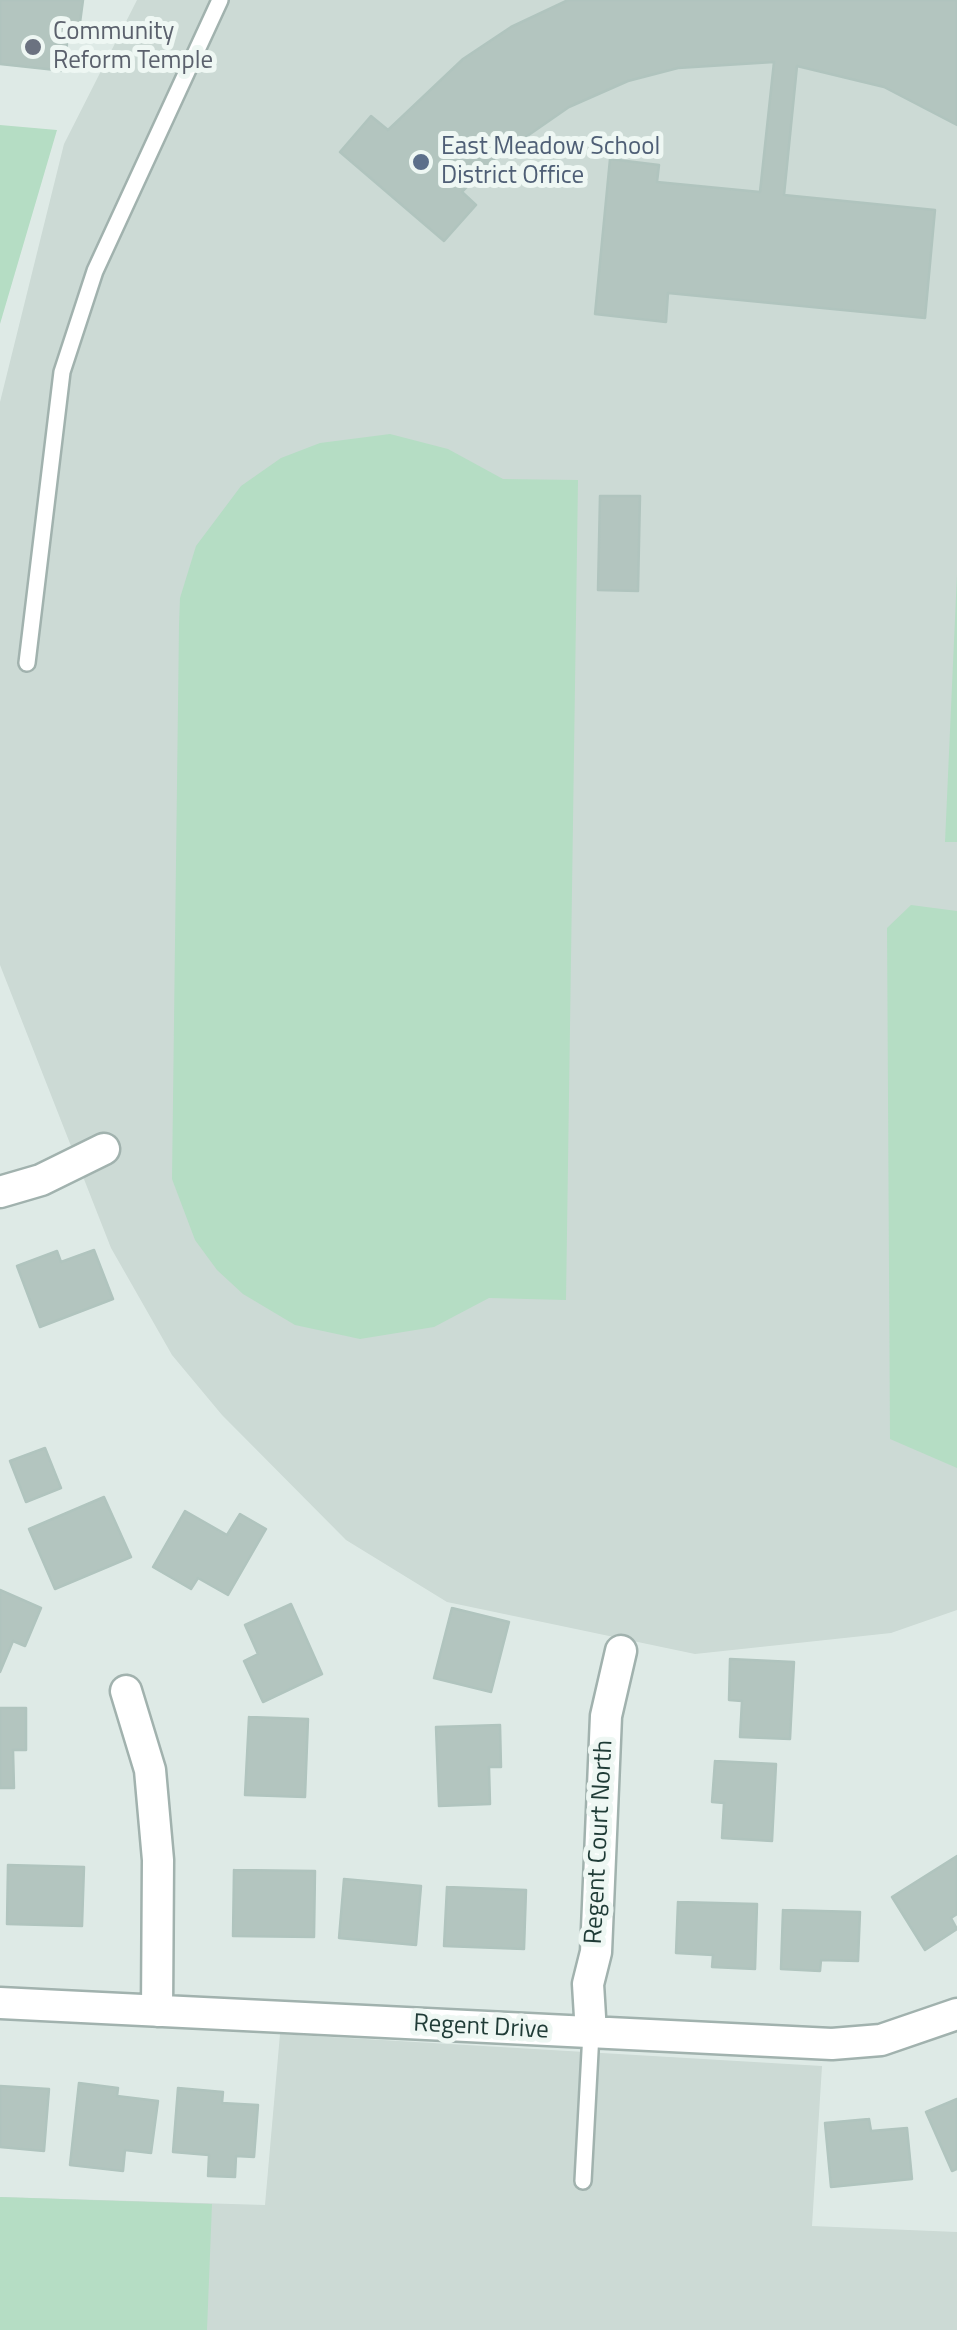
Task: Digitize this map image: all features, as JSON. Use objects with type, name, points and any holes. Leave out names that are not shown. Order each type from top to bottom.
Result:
[{"type":"street","points":[[0,1192],[41,1180],[104,1149]]},
{"type":"street","name":"Regent Court North","points":[[591,2033],[588,1984],[596,1952],[606,1716],[621,1651]]},
{"type":"street","points":[[126,1691],[150,1770],[158,1860],[157,2011]]},
{"type":"street","name":"Regent Drive","points":[[0,2003],[832,2044],[882,2040],[957,2014]]},
{"type":"lane","points":[[27,663],[62,372],[96,271],[220,0]]},
{"type":"lane","points":[[582,2181],[591,2033]]},
{"type":"shaded area","points":[[137,0],[957,0],[957,1610],[891,1633],[695,1654],[447,1602],[346,1540],[222,1415],[172,1355],[111,1248],[0,965],[0,402],[64,144]]},
{"type":"shaded area","points":[[280,2034],[822,2066],[812,2226],[957,2232],[957,2330],[0,2330],[0,2197],[265,2205]]},
{"type":"green space","points":[[0,125],[57,130],[0,324]]},
{"type":"green space","points":[[390,434],[448,449],[503,479],[578,480],[566,1300],[489,1298],[434,1327],[360,1339],[295,1325],[243,1294],[217,1270],[195,1240],[172,1179],[179,625],[180,598],[196,546],[241,486],[281,458],[320,443]]},
{"type":"green space","points":[[957,574],[957,842],[945,842]]},
{"type":"green space","points":[[911,905],[957,911],[957,1468],[890,1439],[887,928]]},
{"type":"green space","points":[[0,2197],[212,2204],[207,2330],[0,2330]]},
{"type":"building","name":"Community Reform Temple","points":[[0,0],[83,0],[79,30],[68,29],[65,71],[0,64]]},
{"type":"building","name":"East Meadow School District Office","points":[[568,0],[957,0],[957,125],[884,87],[797,66],[784,195],[935,210],[925,318],[668,293],[666,322],[595,314],[610,159],[659,165],[657,182],[760,192],[774,62],[678,68],[628,81],[569,107],[494,159],[462,192],[476,205],[444,241],[340,152],[371,116],[388,130],[463,59],[511,27]]},
{"type":"building","points":[[600,496],[640,496],[638,591],[598,590]]},
{"type":"building","points":[[94,1250],[113,1299],[40,1327],[17,1266],[57,1251],[61,1262]]},
{"type":"building","points":[[45,1448],[61,1488],[26,1502],[10,1461]]},
{"type":"building","points":[[104,1497],[131,1557],[55,1589],[29,1529]]},
{"type":"building","points":[[185,1511],[227,1535],[240,1514],[266,1529],[228,1595],[198,1578],[191,1589],[153,1567]]},
{"type":"building","points":[[0,1590],[41,1608],[25,1646],[13,1641],[0,1672]]},
{"type":"building","points":[[291,1604],[322,1674],[263,1702],[244,1661],[258,1654],[245,1625]]},
{"type":"building","points":[[452,1608],[509,1622],[491,1692],[434,1678]]},
{"type":"building","points":[[730,1659],[794,1662],[790,1739],[740,1737],[742,1701],[729,1700]]},
{"type":"building","points":[[0,1708],[26,1708],[26,1750],[13,1750],[14,1788],[0,1788]]},
{"type":"building","points":[[249,1717],[308,1719],[305,1797],[245,1795]]},
{"type":"building","points":[[500,1725],[501,1767],[489,1767],[490,1804],[439,1806],[436,1727]]},
{"type":"building","points":[[715,1761],[776,1764],[772,1841],[722,1838],[724,1803],[712,1802]]},
{"type":"building","points":[[957,1856],[957,1914],[951,1918],[957,1929],[925,1950],[892,1897]]},
{"type":"building","points":[[8,1865],[84,1867],[82,1926],[7,1924]]},
{"type":"building","points":[[234,1870],[315,1871],[314,1937],[233,1936]]},
{"type":"building","points":[[344,1879],[421,1886],[416,1945],[339,1938]]},
{"type":"building","points":[[447,1887],[526,1890],[524,1949],[444,1946]]},
{"type":"building","points":[[678,1902],[757,1904],[755,1969],[712,1967],[713,1955],[676,1953]]},
{"type":"building","points":[[783,1910],[860,1912],[858,1961],[821,1960],[820,1971],[781,1969]]},
{"type":"building","points":[[79,2083],[118,2088],[117,2096],[158,2101],[151,2153],[125,2150],[123,2171],[70,2165]]},
{"type":"building","points":[[0,2086],[49,2089],[44,2151],[0,2147]]},
{"type":"building","points":[[178,2088],[223,2092],[222,2103],[258,2105],[254,2157],[236,2156],[235,2177],[208,2176],[209,2155],[173,2152]]},
{"type":"building","points":[[957,2099],[957,2169],[952,2171],[926,2112]]},
{"type":"building","points":[[869,2119],[871,2131],[907,2128],[912,2179],[831,2187],[825,2123]]},
{"type":"place","name":"Community Reform Temple","points":[[33,47]]},
{"type":"place","name":"East Meadow School District Office","points":[[421,162]]}]
